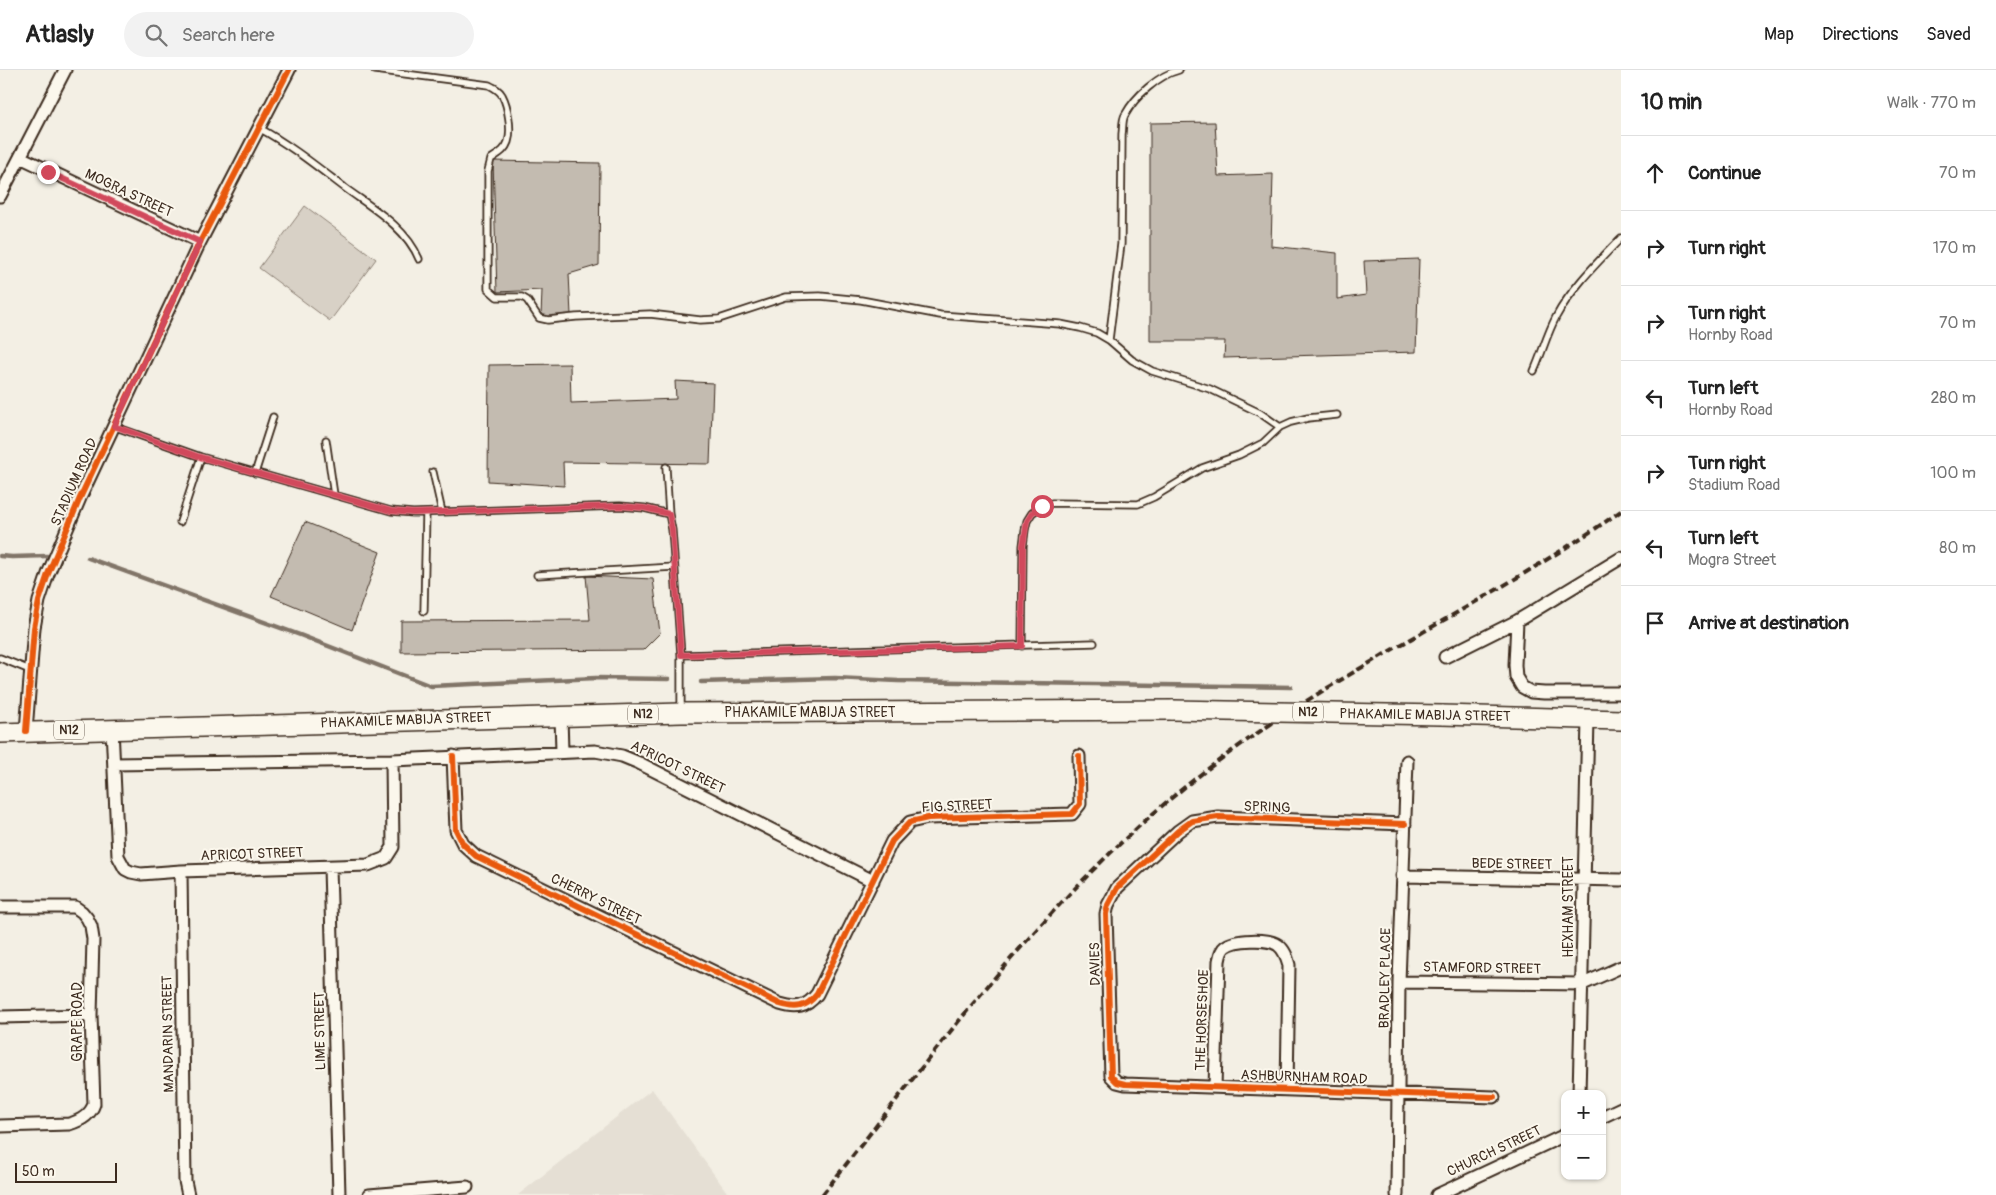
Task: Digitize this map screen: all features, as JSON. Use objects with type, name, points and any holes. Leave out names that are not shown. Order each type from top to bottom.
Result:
[{"type":"highway","name":"PHAKAMILE MABIJA STREET","points":[[0,733],[112,728],[680,713],[1174,710],[1442,714],[1621,720]]},
{"type":"street","points":[[0,196],[65,70]]},
{"type":"street","name":"STADIUM ROAD","points":[[26,731],[36,616],[48,574],[80,498],[200,242],[288,70]]},
{"type":"street","name":"MOGRA STREET","points":[[20,157],[200,242]]},
{"type":"street","points":[[1445,657],[1517,621],[1621,558]]},
{"type":"street","points":[[1517,621],[1515,665],[1516,677],[1522,687],[1531,692],[1544,693],[1621,693]]},
{"type":"street","points":[[561,716],[562,752]]},
{"type":"street","name":"HEXHAM STREET","points":[[1579,1090],[1588,720]]},
{"type":"street","name":"APRICOT STREET","points":[[112,728],[118,856],[121,864],[131,872],[140,874],[330,867],[376,863],[386,858],[393,847],[392,760]]},
{"type":"street","name":"APRICOT STREET","points":[[114,764],[392,760],[595,751],[622,756],[639,763],[872,881]]},
{"type":"street","name":"CHERRY STREET","points":[[454,756],[456,830],[458,837],[476,856],[780,1004],[802,1008]]},
{"type":"street","name":"FIG STREET","points":[[802,1008],[811,1002],[817,994],[892,841],[910,822],[928,818],[1072,814],[1080,804],[1079,756]]},
{"type":"street","name":"BRADLEY PLACE","points":[[1397,1195],[1399,982],[1407,762]]},
{"type":"street","name":"SPRING","points":[[1144,861],[1178,830],[1199,819],[1218,817],[1404,824]]},
{"type":"street","name":"DAVIES","points":[[1114,1079],[1111,1076],[1110,1066],[1106,914],[1108,905],[1117,888],[1144,861]]},
{"type":"street","name":"LIME STREET","points":[[330,867],[339,1195]]},
{"type":"street","name":"MANDARIN STREET","points":[[181,871],[185,1181],[188,1195]]},
{"type":"street","name":"BEDE STREET","points":[[1402,876],[1621,880]]},
{"type":"street","name":"GRAPE ROAD","points":[[0,907],[75,907],[82,912],[91,926],[93,939],[91,1015],[94,1104],[88,1115],[69,1124],[0,1126]]},
{"type":"street","name":"THE HORSESHOE","points":[[1215,1087],[1219,961],[1221,954],[1225,947],[1240,941],[1273,941],[1280,946],[1286,955],[1289,965],[1287,1088]]},
{"type":"street","name":"STAMFORD STREET","points":[[1399,982],[1583,984],[1621,967]]},
{"type":"street","points":[[0,1017],[91,1015]]},
{"type":"street","name":"ASHBURNHAM ROAD","points":[[1114,1079],[1125,1084],[1287,1088],[1494,1097]]},
{"type":"street","points":[[1606,1115],[1621,1108]]},
{"type":"street","name":"CHURCH STREET","points":[[1437,1195],[1561,1137]]},
{"type":"street","points":[[369,1195],[467,1187]]},
{"type":"lane","points":[[375,70],[490,85],[502,94],[507,113],[508,142],[504,150],[491,159],[488,171],[488,289],[497,297],[522,297],[527,300],[539,318],[548,320],[650,314],[700,320],[719,319],[786,297],[820,296],[860,300],[940,315],[1060,324],[1080,328],[1109,340],[1132,360],[1152,370],[1210,389],[1260,413],[1280,427]]},
{"type":"lane","points":[[1109,340],[1121,244],[1122,134],[1124,116],[1147,88],[1174,71],[1179,70]]},
{"type":"lane","points":[[259,128],[293,148],[380,213],[411,243],[419,259]]},
{"type":"lane","points":[[1534,371],[1555,318],[1563,305],[1621,238]]},
{"type":"lane","points":[[1022,646],[1023,546],[1027,521],[1032,513],[1042,506],[1052,503],[1138,504],[1154,497],[1202,468],[1239,455],[1263,443],[1280,427],[1308,418],[1337,414]]},
{"type":"lane","points":[[254,473],[273,417]]},
{"type":"lane","points":[[114,426],[200,457],[391,511],[426,513],[627,506],[669,514]]},
{"type":"lane","points":[[326,440],[334,495]]},
{"type":"lane","points":[[180,522],[200,457]]},
{"type":"lane","points":[[666,466],[681,655],[680,713]]},
{"type":"lane","points":[[433,472],[442,512]]},
{"type":"lane","points":[[424,611],[426,513]]},
{"type":"lane","points":[[537,575],[674,567]]},
{"type":"lane","points":[[681,655],[1094,644]]},
{"type":"lane","points":[[0,658],[30,670]]},
{"type":"shaded area","points":[[305,206],[376,259],[330,321],[259,268]]},
{"type":"shaded area","points":[[652,1089],[729,1195],[518,1195]]},
{"type":"building","points":[[1215,122],[1218,176],[1273,174],[1271,246],[1337,253],[1337,299],[1366,295],[1364,261],[1419,259],[1416,352],[1224,358],[1225,341],[1150,341],[1150,123]]},
{"type":"building","points":[[493,161],[600,163],[599,265],[569,274],[571,315],[541,317],[542,290],[497,292]]},
{"type":"building","points":[[570,364],[571,403],[676,399],[675,381],[713,383],[710,464],[563,462],[564,486],[488,481],[489,365]]},
{"type":"building","points":[[305,522],[380,552],[352,630],[271,596]]},
{"type":"building","points":[[586,576],[653,579],[660,633],[643,650],[401,652],[401,621],[590,620]]},
{"type":"waterway","points":[[0,556],[47,556]]},
{"type":"waterway","points":[[88,558],[300,635],[431,686],[596,678],[669,679]]},
{"type":"waterway","points":[[701,682],[835,678],[898,681],[1291,687]]},
{"type":"railway","points":[[822,1195],[957,1023],[1004,967],[1052,913],[1156,811],[1213,765],[1312,697],[1520,576],[1621,511]]},
{"type":"cycle path","points":[[26,731],[34,628],[39,601],[48,574],[80,498],[200,242],[289,70]]},
{"type":"cycle path","points":[[453,756],[456,830],[463,844],[476,856],[780,1004],[791,1007],[805,1005],[817,994],[892,841],[910,822],[928,818],[1072,814],[1080,804],[1079,756]]},
{"type":"cycle path","points":[[1405,824],[1218,817],[1192,821],[1178,831],[1117,888],[1108,905],[1106,914],[1111,1076],[1117,1082],[1125,1084],[1494,1097]]},
{"type":"route","points":[[48,172],[200,242],[114,426],[200,457],[391,511],[413,513],[633,506],[669,514],[672,530],[681,655],[1022,646],[1023,546],[1027,521],[1032,513],[1042,506]]}]
